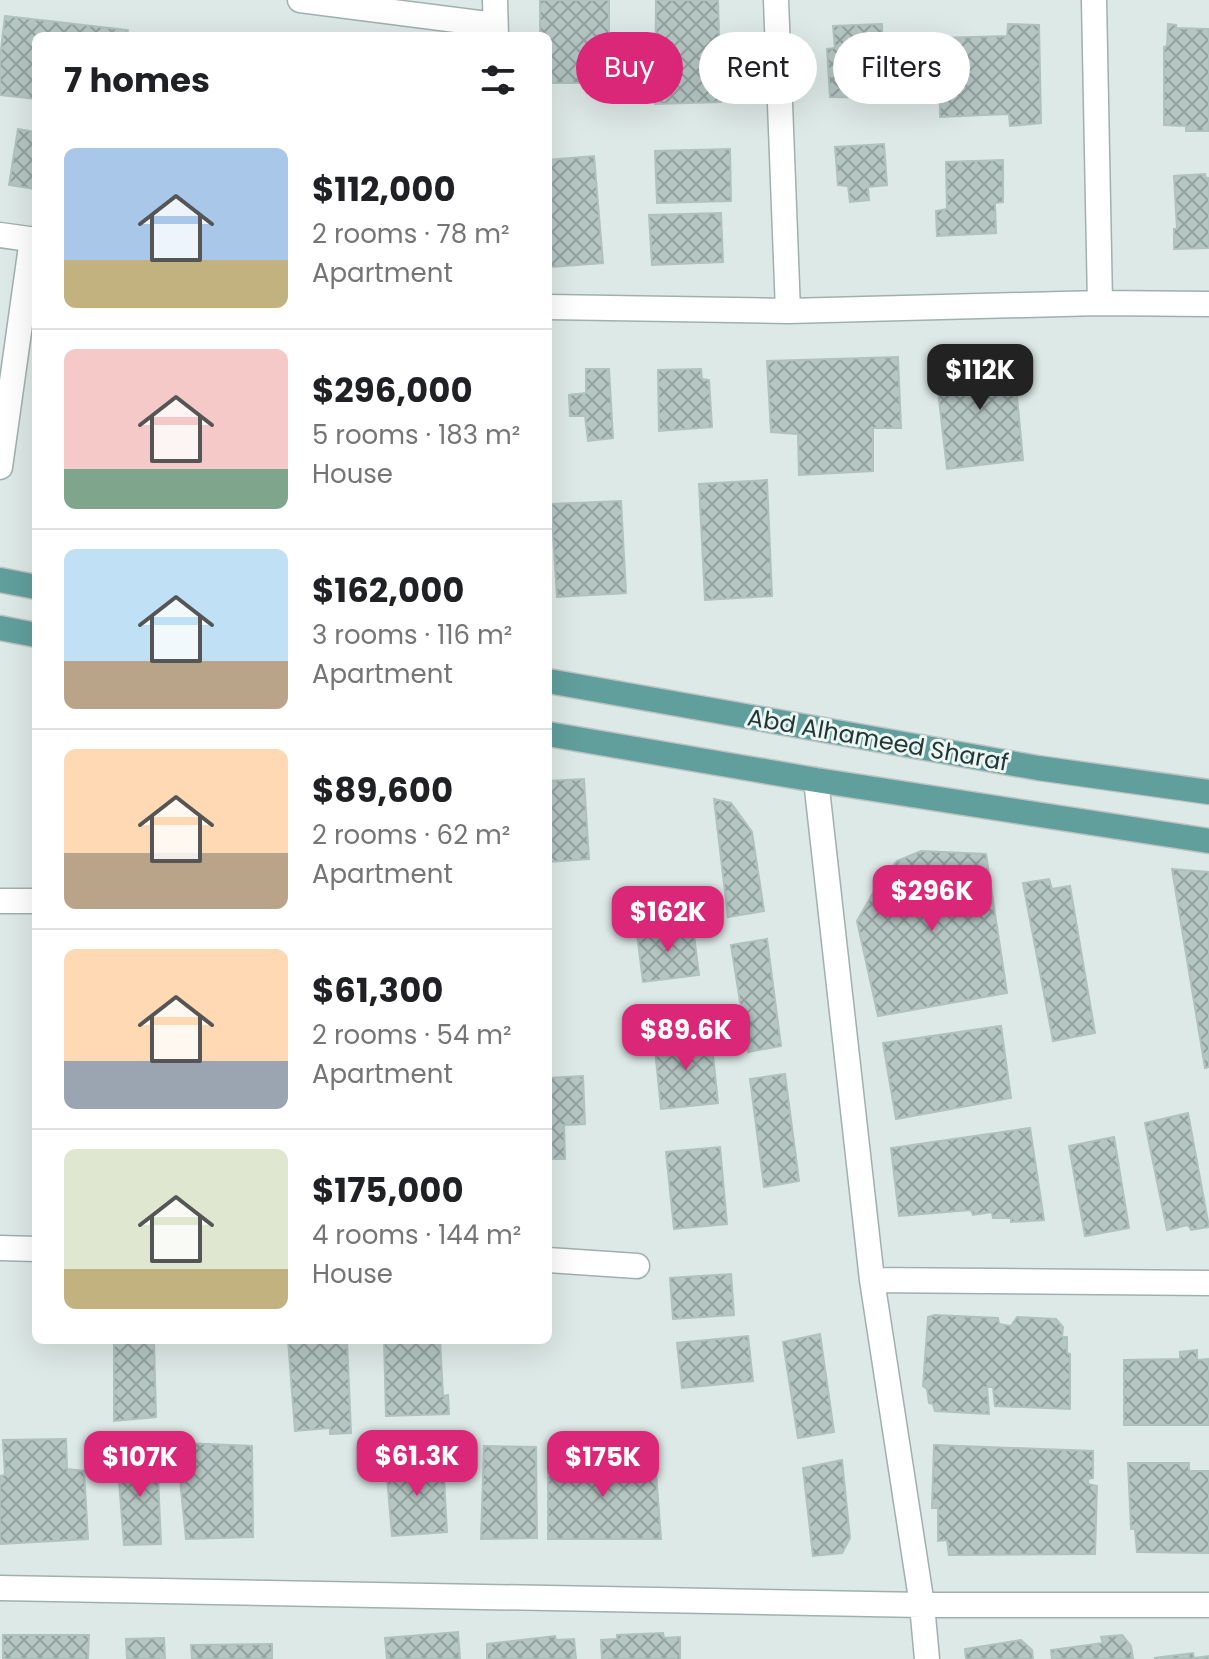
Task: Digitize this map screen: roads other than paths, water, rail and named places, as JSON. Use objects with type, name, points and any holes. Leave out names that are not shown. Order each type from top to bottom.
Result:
[{"type":"main road","points":[[0,580],[32,586]]},
{"type":"main road","points":[[0,628],[32,634]]},
{"type":"main road","name":"Abd Alhameed Sharaf","points":[[552,682],[1038,768],[1209,792]]},
{"type":"main road","name":"Abd Alhameed Sharaf","points":[[552,735],[816,780],[1209,841]]},
{"type":"street","points":[[300,0],[496,30],[495,0]]},
{"type":"street","points":[[776,0],[788,311]]},
{"type":"street","points":[[1094,0],[1100,303]]},
{"type":"street","points":[[0,235],[32,240]]},
{"type":"street","points":[[0,467],[32,253]]},
{"type":"street","points":[[552,307],[788,311],[1100,303],[1209,304]]},
{"type":"street","points":[[816,780],[872,1280],[922,1605],[927,1659]]},
{"type":"street","points":[[0,901],[32,901]]},
{"type":"street","points":[[0,1248],[32,1249]]},
{"type":"street","points":[[552,1260],[637,1266]]},
{"type":"street","points":[[872,1280],[1209,1283]]},
{"type":"street","points":[[0,1588],[922,1605],[1209,1605]]}]
